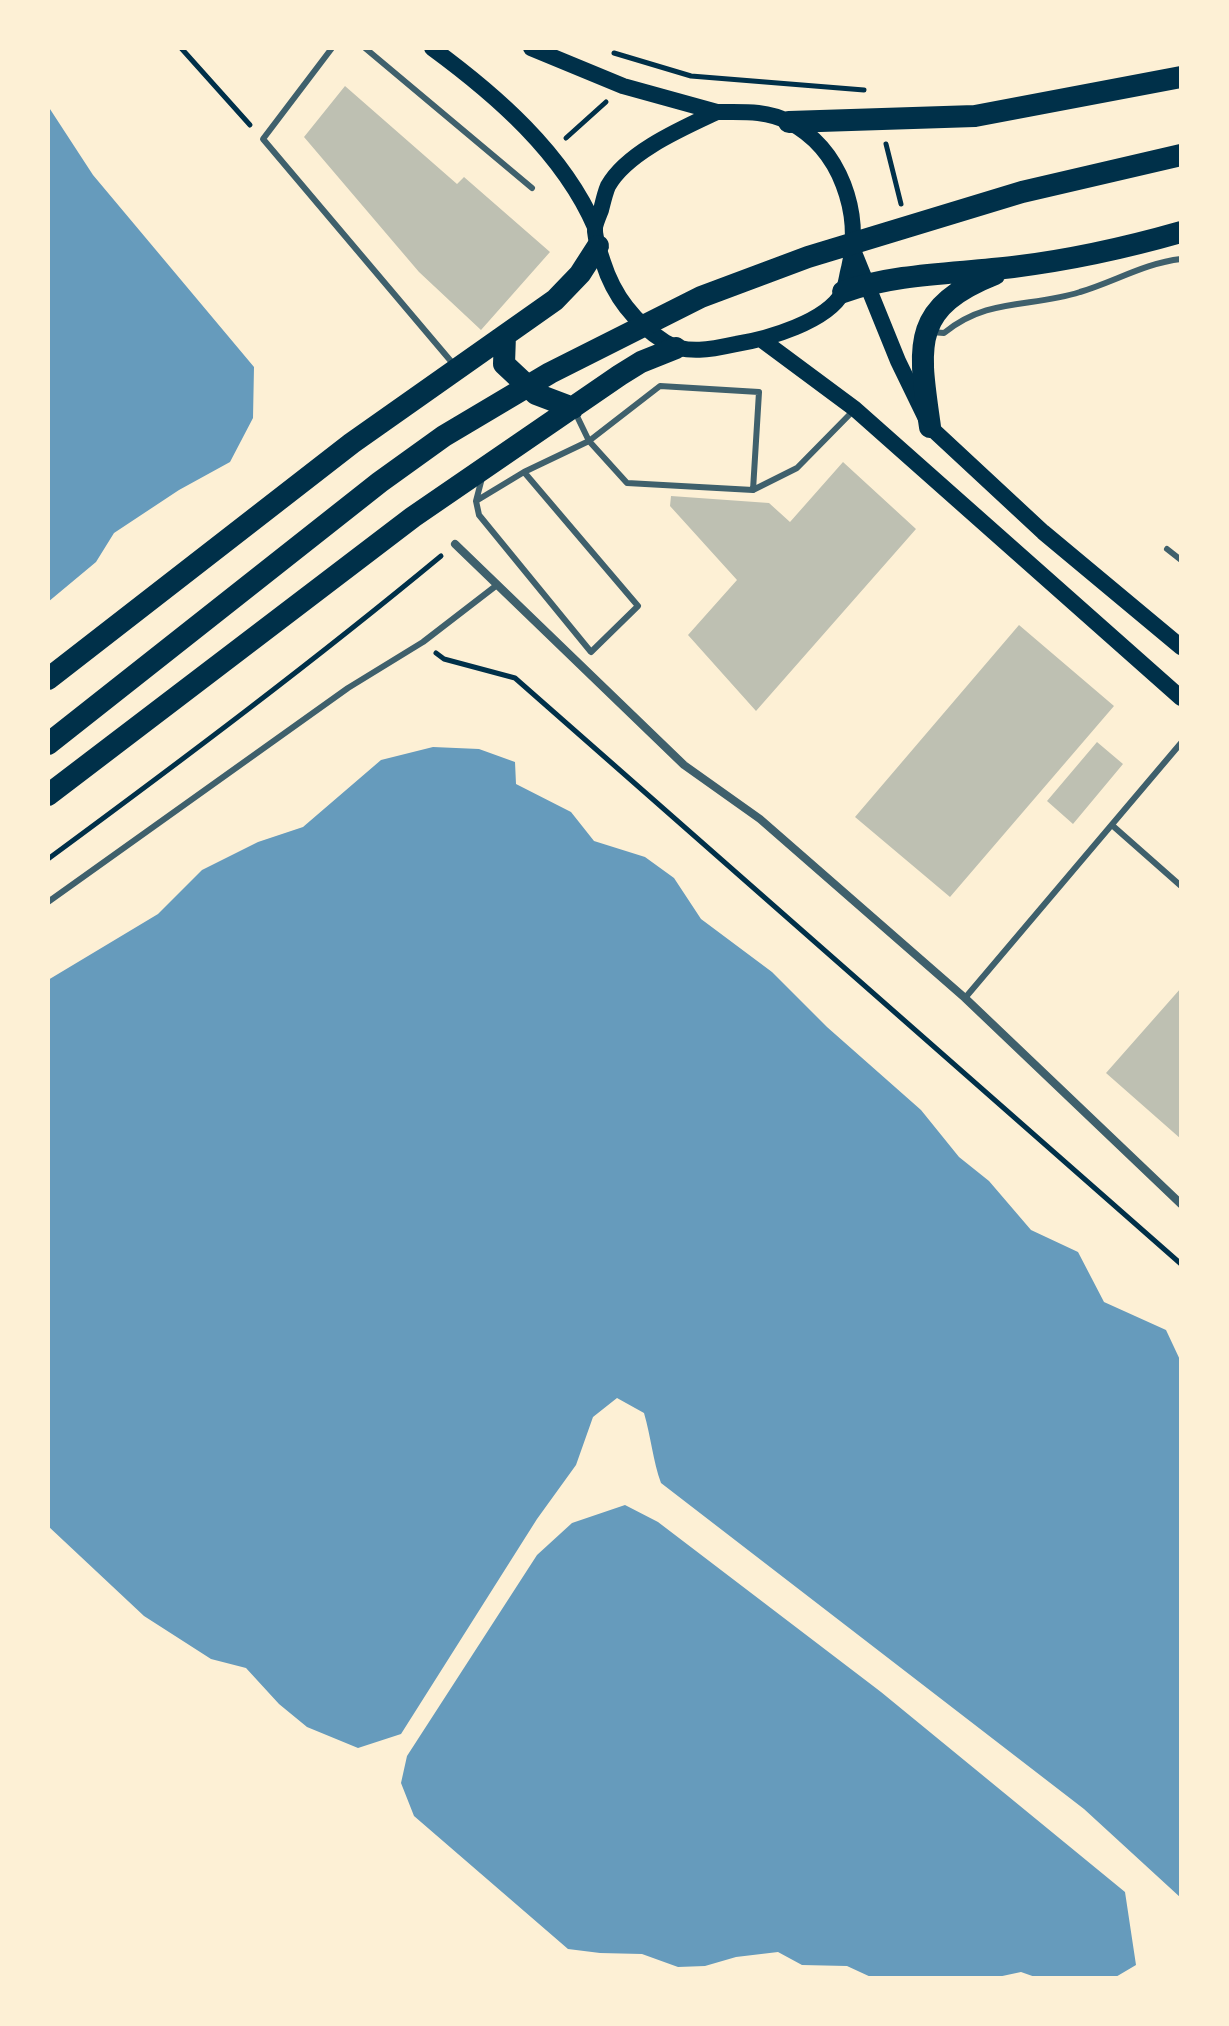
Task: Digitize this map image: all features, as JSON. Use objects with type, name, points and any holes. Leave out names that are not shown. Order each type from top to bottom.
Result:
[{"type":"highway","points":[[789,122],[975,116],[1181,77]]},
{"type":"highway","points":[[48,744],[380,482],[444,436],[550,373],[701,297],[808,257],[1022,192],[1181,155]]},
{"type":"highway","points":[[843,292],[920,274],[1013,267],[1115,251],[1181,232]]},
{"type":"highway","points":[[48,679],[352,443],[555,300],[580,274],[597,236]]},
{"type":"highway","points":[[930,427],[921,366],[924,331],[937,308],[971,283],[1013,267]]},
{"type":"highway","points":[[505,335],[504,364],[536,394],[573,408]]},
{"type":"highway","points":[[48,795],[413,517],[630,368],[676,348]]},
{"type":"main road","points":[[432,48],[472,77],[550,153],[584,202],[606,272],[622,303],[646,329],[676,348],[709,349],[762,340],[802,324],[828,307],[843,292],[853,250],[854,227],[848,196],[835,166],[815,141],[789,122],[759,112],[717,112],[623,86],[531,48]]},
{"type":"main road","points":[[597,236],[608,186],[637,155],[717,112]]},
{"type":"main road","points":[[853,250],[898,361],[930,427],[1043,532],[1181,647]]},
{"type":"main road","points":[[762,340],[855,409],[1181,698]]},
{"type":"street","points":[[455,544],[684,765],[760,819],[965,998],[1181,1204]]},
{"type":"lane","points":[[332,48],[263,139],[457,368]]},
{"type":"lane","points":[[365,48],[532,188]]},
{"type":"lane","points":[[924,331],[944,333],[958,323],[1002,305],[1078,293],[1133,271],[1181,259]]},
{"type":"lane","points":[[476,501],[524,472],[589,441],[660,386],[759,392],[753,490]]},
{"type":"lane","points":[[573,408],[589,441],[627,483],[753,490],[797,468],[855,409]]},
{"type":"lane","points":[[484,469],[476,501],[479,515],[591,652],[638,606],[524,472]]},
{"type":"lane","points":[[1167,549],[1181,560]]},
{"type":"lane","points":[[48,902],[348,688],[423,642],[497,585]]},
{"type":"lane","points":[[965,998],[1181,743]]},
{"type":"lane","points":[[1113,826],[1181,886]]},
{"type":"path","points":[[181,48],[263,139]]},
{"type":"path","points":[[550,153],[623,86]]},
{"type":"path","points":[[48,859],[365,619],[455,544]]},
{"type":"path","points":[[423,642],[444,659],[515,678],[1181,1264]]},
{"type":"water","points":[[48,106],[93,175],[254,367],[253,418],[230,462],[179,490],[114,533],[96,562],[48,602]]},
{"type":"water","points":[[433,747],[479,749],[515,762],[516,784],[571,812],[594,841],[645,857],[674,878],[701,919],[772,972],[827,1027],[921,1110],[959,1157],[989,1181],[1031,1230],[1078,1252],[1104,1302],[1166,1330],[1181,1362],[1181,1898],[1084,1809],[661,1483],[644,1413],[617,1398],[593,1417],[576,1465],[537,1519],[401,1734],[358,1748],[307,1727],[279,1704],[246,1668],[211,1659],[144,1616],[48,1526],[48,980],[158,914],[202,870],[258,842],[303,827],[381,760]]},
{"type":"water","points":[[625,1505],[658,1522],[881,1692],[1125,1892],[1136,1965],[1114,1978],[1038,1978],[1021,1972],[993,1978],[873,1978],[847,1966],[802,1965],[778,1952],[736,1957],[705,1966],[678,1967],[642,1954],[568,1949],[414,1816],[401,1783],[407,1756],[537,1555],[572,1523]]},
{"type":"building","points":[[345,86],[457,184],[464,177],[550,252],[481,330],[419,272],[304,137]]},
{"type":"building","points":[[843,462],[916,529],[756,711],[688,635],[737,580],[670,506],[671,496],[769,503],[790,522]]},
{"type":"building","points":[[1019,625],[1114,706],[950,897],[855,817]]},
{"type":"building","points":[[1097,742],[1123,764],[1073,824],[1047,801]]},
{"type":"building","points":[[1181,988],[1181,1139],[1106,1073]]}]
